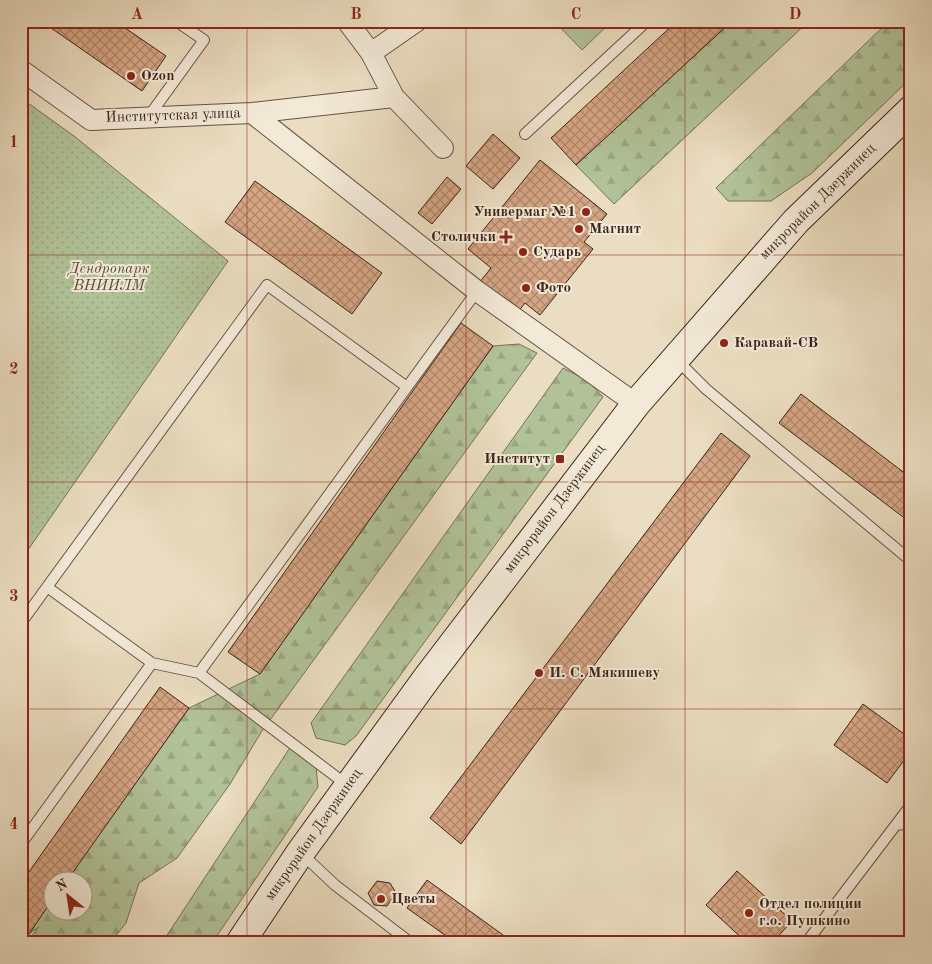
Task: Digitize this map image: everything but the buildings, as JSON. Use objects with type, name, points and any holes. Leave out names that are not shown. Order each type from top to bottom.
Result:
[{"type":"main road","name":"микрорайон Дзержинец","points":[[240,943],[348,785],[427,678],[636,404],[674,358],[796,221],[911,110]]},
{"type":"street","points":[[347,21],[371,53],[394,97],[443,148]]},
{"type":"street","points":[[371,53],[418,21]]},
{"type":"street","name":"Институтская улица","points":[[21,70],[91,120],[252,113],[394,97]]},
{"type":"street","points":[[252,113],[477,291],[636,404]]},
{"type":"lane","points":[[149,116],[204,40],[176,21]]},
{"type":"lane","points":[[525,134],[647,21]]},
{"type":"lane","points":[[21,623],[267,285],[407,387]]},
{"type":"lane","points":[[199,673],[477,291]]},
{"type":"lane","points":[[674,358],[706,389],[911,561]]},
{"type":"lane","points":[[46,587],[152,663],[199,673],[348,785]]},
{"type":"lane","points":[[21,844],[152,663]]},
{"type":"lane","points":[[806,943],[911,805]]},
{"type":"lane","points":[[896,825],[911,823]]},
{"type":"lane","points":[[300,853],[335,885],[411,943]]},
{"type":"green space","points":[[554,21],[612,21],[582,50]]},
{"type":"green space","points":[[732,21],[809,21],[614,204],[576,165]]},
{"type":"green space","points":[[889,21],[911,21],[911,78],[812,173],[771,201],[728,201],[716,188]]},
{"type":"green space","name":"Дендропарк ВНИИЛМ","points":[[21,98],[74,136],[228,261],[21,560]]},
{"type":"green space","points":[[519,344],[537,353],[262,731],[230,784],[177,858],[139,883],[126,923],[110,943],[31,943],[30,938],[39,927],[29,934],[42,915],[42,922],[92,922],[92,872],[72,872],[189,708],[260,674],[493,346]]},
{"type":"green space","points":[[563,368],[587,380],[603,397],[356,736],[345,745],[316,738],[311,723]]},
{"type":"green space","points":[[291,746],[316,767],[318,787],[212,943],[162,943]]},
{"type":"place","name":"Ozon","points":[[131,76]]},
{"type":"place","name":"Универмаг №1","points":[[586,212]]},
{"type":"place","name":"Магнит","points":[[579,229]]},
{"type":"place","name":"Столички","points":[[506,237]]},
{"type":"place","name":"Сударь","points":[[523,252]]},
{"type":"place","name":"Фото","points":[[526,288]]},
{"type":"place","name":"Каравай-СВ","points":[[724,343]]},
{"type":"place","name":"Институт","points":[[560,459]]},
{"type":"place","name":"И. С. Мякишеву","points":[[539,673]]},
{"type":"place","name":"Цветы","points":[[381,899]]},
{"type":"place","name":"Отдел полиции г.о. Пушкино","points":[[749,913]]}]
